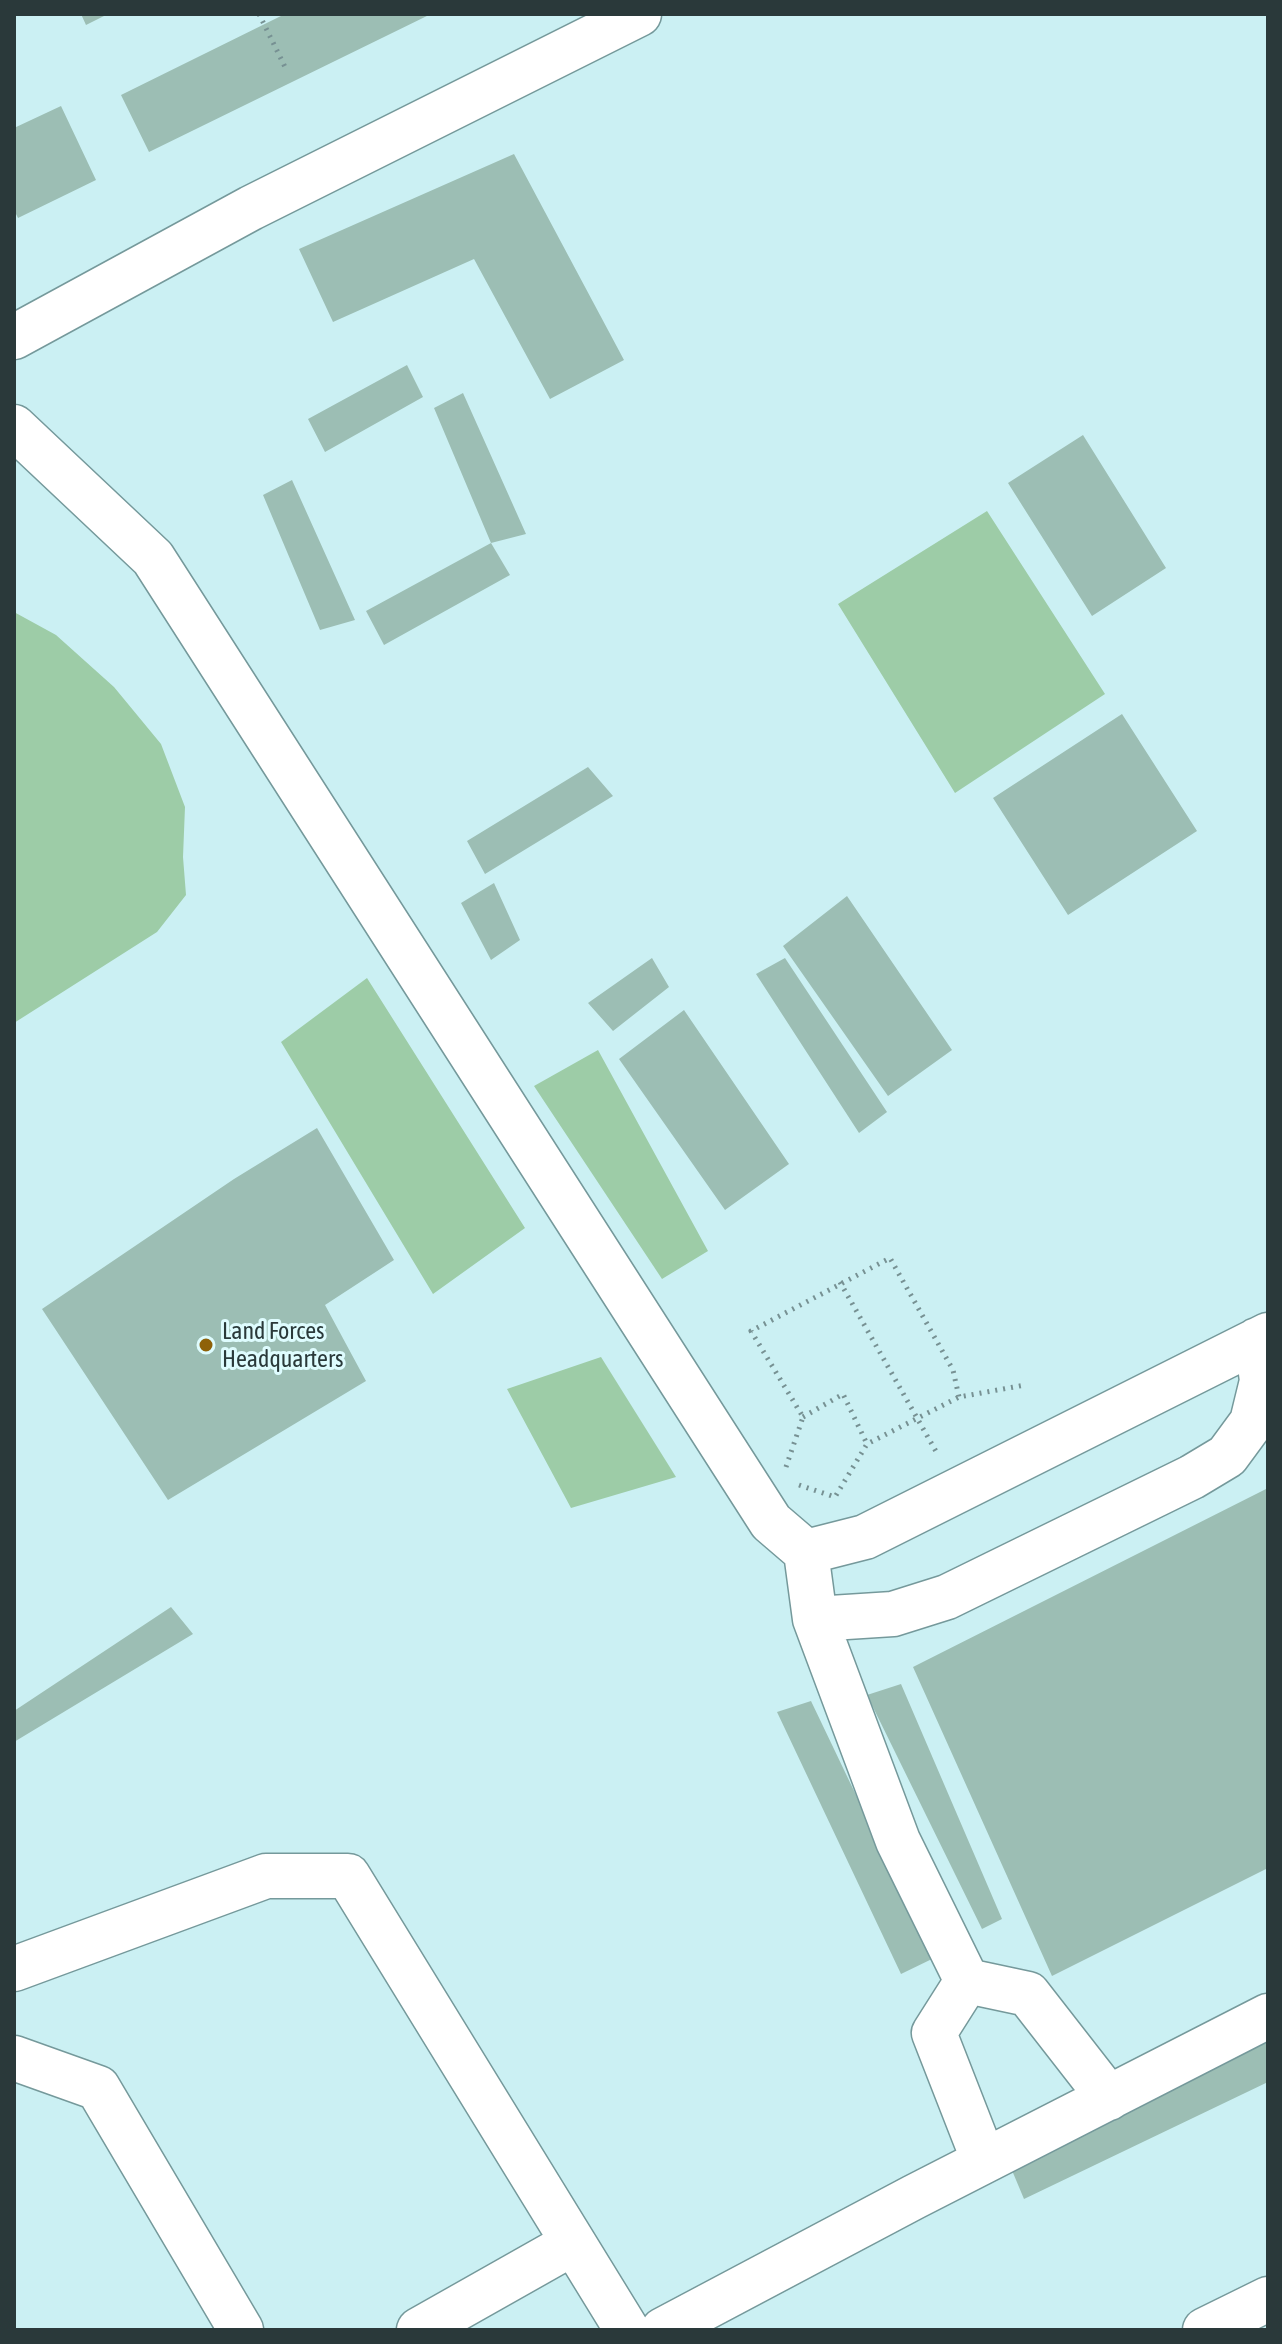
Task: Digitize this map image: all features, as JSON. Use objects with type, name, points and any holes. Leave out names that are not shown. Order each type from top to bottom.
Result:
[{"type":"lane","points":[[14,337],[251,208],[639,14]]},
{"type":"lane","points":[[14,427],[153,558],[771,1522],[806,1552],[815,1619],[898,1841],[967,1981]]},
{"type":"lane","points":[[806,1552],[865,1537],[1263,1338],[1262,1381],[1252,1422],[1227,1456],[1192,1477],[947,1597],[893,1614],[815,1619]]},
{"type":"lane","points":[[14,1969],[266,1876],[348,1876],[627,2330]]},
{"type":"lane","points":[[967,1981],[1028,1994],[1109,2098]]},
{"type":"lane","points":[[967,1981],[934,2033],[984,2161]]},
{"type":"lane","points":[[663,2330],[1268,2016]]},
{"type":"lane","points":[[14,2058],[98,2088],[241,2330]]},
{"type":"lane","points":[[419,2330],[573,2243]]},
{"type":"lane","points":[[1205,2330],[1268,2299]]},
{"type":"path","points":[[259,14],[287,71]]},
{"type":"path","points":[[803,1417],[751,1331],[890,1258],[953,1370],[959,1397]]},
{"type":"path","points":[[840,1282],[958,1491]]},
{"type":"path","points":[[795,1483],[835,1497],[867,1444],[959,1397],[1025,1385]]},
{"type":"path","points":[[782,1479],[803,1417],[843,1394],[867,1444]]},
{"type":"green space","points":[[987,511],[1105,694],[955,793],[838,604]]},
{"type":"green space","points":[[14,612],[56,635],[114,687],[161,744],[185,807],[183,857],[186,895],[157,932],[14,1023]]},
{"type":"green space","points":[[367,978],[525,1228],[433,1294],[281,1042]]},
{"type":"green space","points":[[598,1050],[708,1251],[662,1279],[534,1086]]},
{"type":"green space","points":[[601,1357],[676,1477],[571,1508],[507,1389]]},
{"type":"building","points":[[81,14],[108,14],[86,25]]},
{"type":"building","points":[[285,14],[431,14],[149,152],[121,95]]},
{"type":"building","points":[[61,106],[96,180],[18,218],[14,210],[14,128]]},
{"type":"building","points":[[514,154],[624,360],[550,399],[474,259],[333,322],[299,249]]},
{"type":"building","points":[[407,365],[423,397],[325,452],[308,419]]},
{"type":"building","points":[[463,393],[526,534],[491,543],[434,408]]},
{"type":"building","points":[[1083,435],[1166,568],[1092,616],[1008,483]]},
{"type":"building","points":[[292,480],[355,620],[320,630],[263,495]]},
{"type":"building","points":[[491,543],[510,575],[384,645],[366,611]]},
{"type":"building","points":[[1122,714],[1197,831],[1068,915],[993,798]]},
{"type":"building","points":[[588,767],[613,796],[485,874],[467,841]]},
{"type":"building","points":[[494,883],[520,940],[491,960],[461,903]]},
{"type":"building","points":[[847,896],[952,1050],[888,1096],[783,946]]},
{"type":"building","points":[[652,958],[669,987],[613,1031],[588,1003]]},
{"type":"building","points":[[785,958],[887,1112],[859,1133],[756,974]]},
{"type":"building","points":[[684,1010],[789,1164],[725,1210],[619,1059]]},
{"type":"building","name":"Land Forces Headquarters","points":[[317,1128],[394,1260],[325,1305],[366,1381],[168,1500],[42,1309],[234,1179]]},
{"type":"building","points":[[1268,1488],[1268,1868],[1052,1976],[913,1667]]},
{"type":"building","points":[[171,1607],[193,1634],[14,1742],[14,1711]]},
{"type":"building","points":[[901,1684],[1002,1919],[982,1929],[867,1695]]},
{"type":"building","points":[[811,1701],[934,1958],[901,1974],[777,1712]]},
{"type":"building","points":[[1268,2042],[1268,2082],[1024,2199],[1011,2168]]},
{"type":"place","name":"Land Forces Headquarters","points":[[206,1345]]}]
